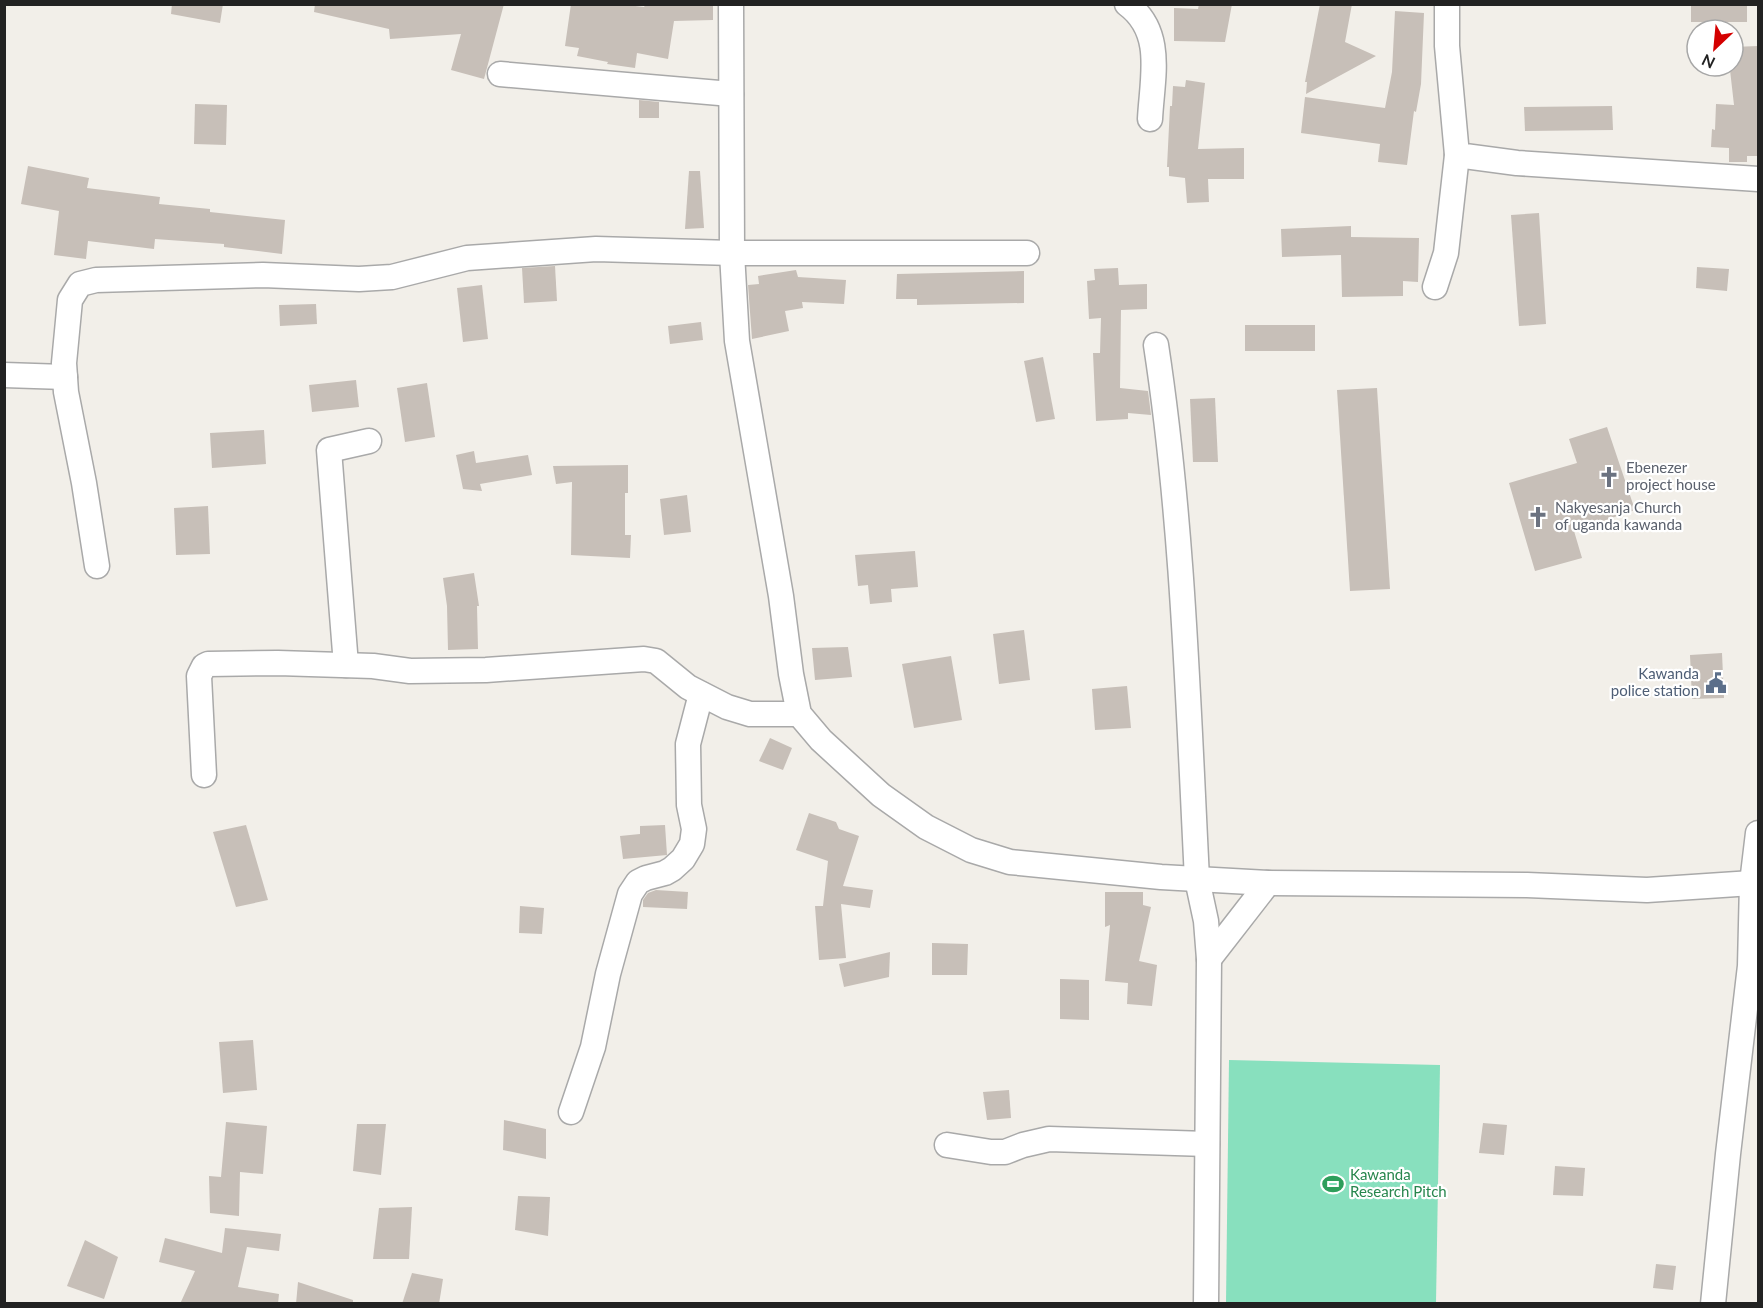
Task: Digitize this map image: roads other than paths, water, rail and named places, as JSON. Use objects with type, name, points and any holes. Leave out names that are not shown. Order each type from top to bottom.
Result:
[{"type":"street","points":[[731,4],[732,253],[737,341],[781,596],[791,674],[799,714],[821,740],[881,795],[926,827],[971,850],[1010,862],[1268,883],[1527,885],[1647,890],[1752,883]]},
{"type":"street","points":[[1127,4],[1141,17],[1150,31],[1154,45],[1150,119]]},
{"type":"street","points":[[1435,287],[1446,253],[1457,155],[1447,46],[1447,4]]},
{"type":"street","points":[[500,74],[730,94]]},
{"type":"street","points":[[1457,155],[1517,163],[1758,179]]},
{"type":"street","points":[[97,566],[66,392],[64,363],[70,300],[81,284],[96,280],[262,275],[359,279],[392,277],[467,258],[596,249],[732,253],[1027,253]]},
{"type":"street","points":[[1156,345],[1167,415],[1181,571],[1197,879],[1206,921],[1209,959],[1206,1304]]},
{"type":"street","points":[[4,375],[65,376]]},
{"type":"street","points":[[346,665],[329,450],[369,441]]},
{"type":"street","points":[[204,776],[199,676],[204,666],[208,664],[346,665],[410,671],[486,670],[644,658],[656,661],[688,687],[727,707],[750,714],[799,714]]},
{"type":"street","points":[[571,1112],[593,1047],[608,974],[630,894],[638,882],[665,873],[684,859],[692,844],[694,829],[689,805],[688,744],[701,694]]},
{"type":"street","points":[[1713,1304],[1728,1154],[1754,968],[1752,883],[1758,833]]},
{"type":"street","points":[[1209,959],[1268,883]]},
{"type":"street","points":[[947,1145],[1005,1152],[1049,1139],[1208,1144]]},
{"type":"place","name":"Ebenezer project house","points":[[1609,477]]},
{"type":"place","name":"Nakyesanja Church of uganda kawanda","points":[[1538,517]]},
{"type":"place","name":"Kawanda police station","points":[[1716,683]]},
{"type":"place","name":"Kawanda Research Pitch","points":[[1333,1184]]}]
